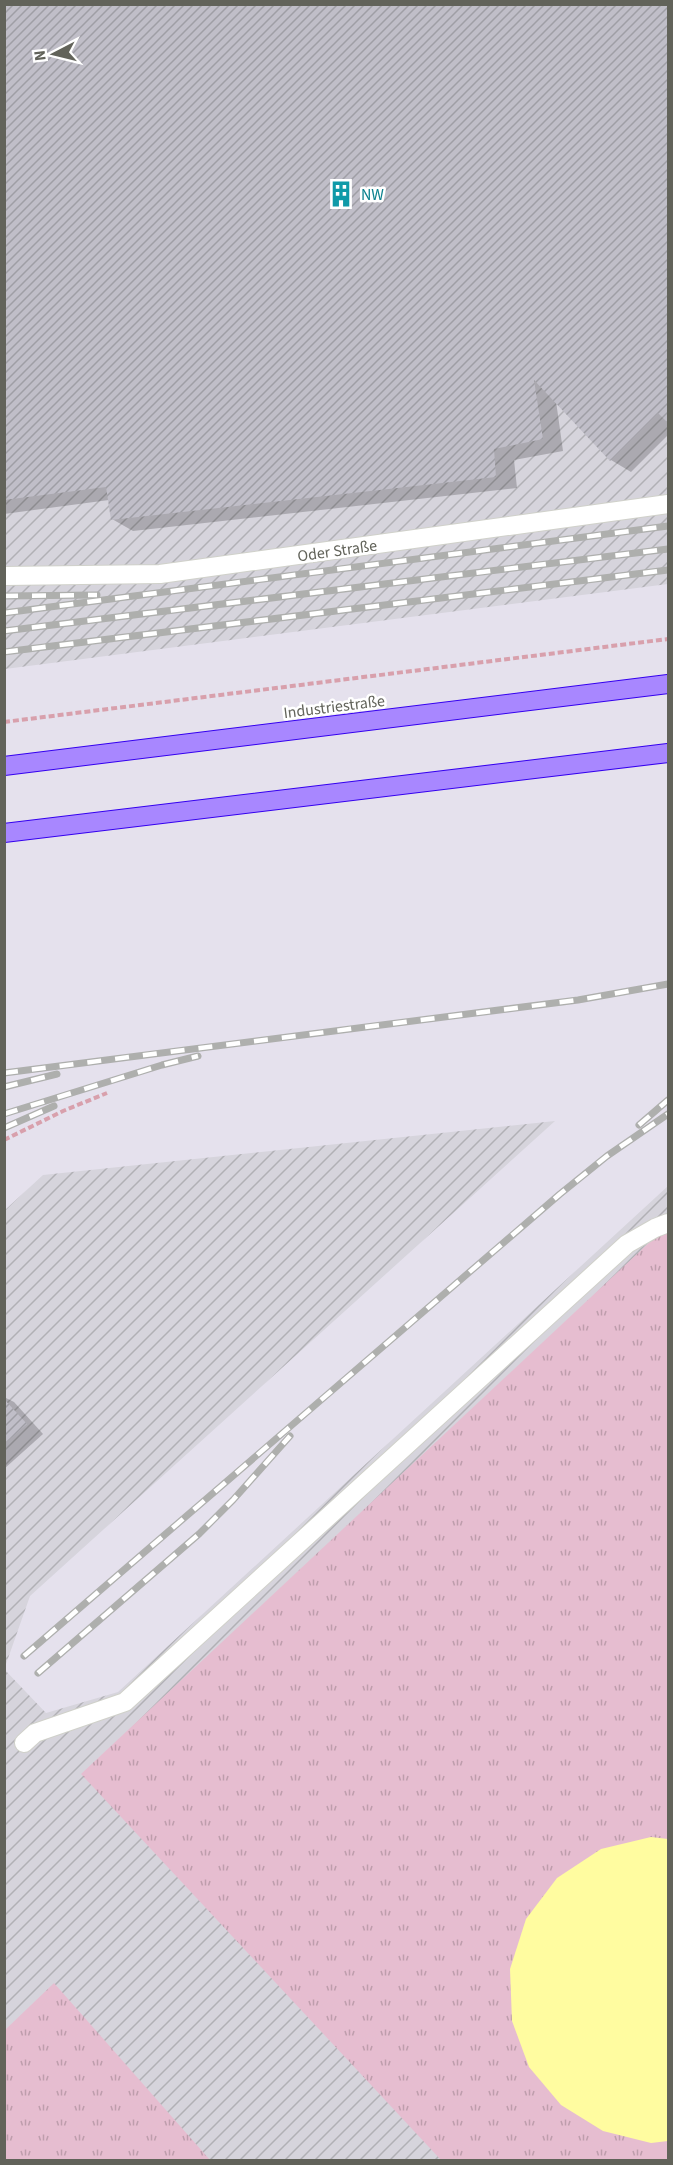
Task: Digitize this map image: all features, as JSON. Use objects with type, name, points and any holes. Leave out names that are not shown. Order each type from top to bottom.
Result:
[{"type":"highway","name":"Industriestraße","points":[[4,766],[669,684]]},
{"type":"highway","points":[[4,833],[669,753]]},
{"type":"lane","name":"Oder Straße","points":[[4,576],[160,574],[669,504]]},
{"type":"lane","points":[[24,1743],[35,1733],[125,1702],[627,1244],[669,1223]]},
{"type":"path","points":[[4,722],[669,639]]},
{"type":"path","points":[[4,1140],[63,1111],[107,1093]]},
{"type":"shaded area","points":[[4,5],[668,5],[668,584],[5,669]]},
{"type":"shaded area","points":[[555,1121],[30,1596],[5,1667],[5,1210],[43,1175]]},
{"type":"shaded area","points":[[668,1186],[668,2160],[5,2160],[4,1669],[46,1713],[118,1692]]},
{"type":"shaded area","points":[[651,1837],[668,1839],[668,2141],[651,2143],[603,2131],[561,2105],[529,2067],[512,2021],[510,1969],[526,1919],[557,1878],[601,1849]]},
{"type":"green space","points":[[668,1225],[668,2160],[441,2160],[81,1774]]},
{"type":"green space","points":[[54,1983],[210,2160],[5,2160],[5,2030]]},
{"type":"building","name":"NW","points":[[4,4],[668,4],[668,423],[658,413],[610,461],[534,380],[543,439],[494,449],[496,477],[111,520],[106,487],[4,500]]},
{"type":"building","points":[[4,1399],[27,1424],[4,1444]]},
{"type":"railway","points":[[4,613],[668,526]]},
{"type":"railway","points":[[4,631],[668,549]]},
{"type":"railway","points":[[4,652],[668,570]]},
{"type":"railway","points":[[4,596],[97,595]]},
{"type":"railway","points":[[4,1073],[578,1000],[668,984]]},
{"type":"railway","points":[[4,1114],[198,1056]]},
{"type":"railway","points":[[4,1087],[57,1074]]},
{"type":"railway","points":[[639,1125],[668,1100]]},
{"type":"railway","points":[[4,1128],[54,1106]]},
{"type":"railway","points":[[24,1656],[560,1194],[607,1156],[668,1114]]},
{"type":"railway","points":[[38,1673],[199,1534],[290,1436]]},
{"type":"place","name":"NW","points":[[341,194]]}]
